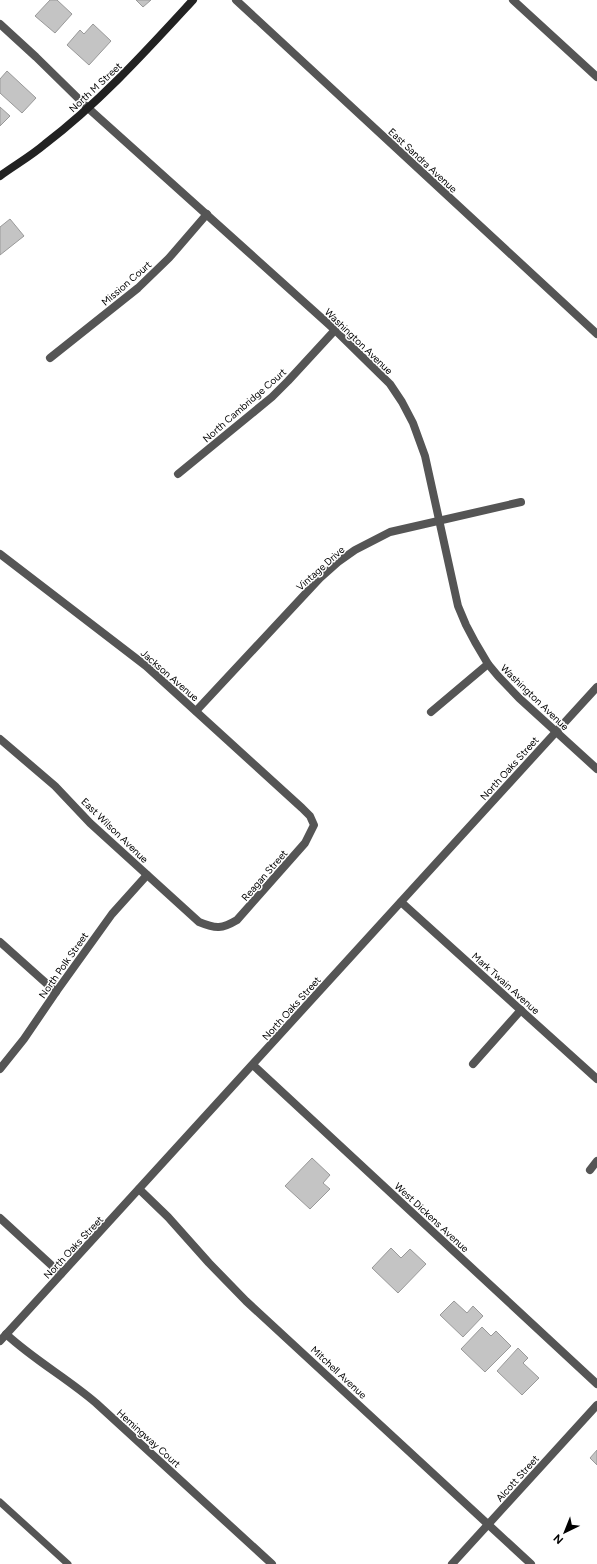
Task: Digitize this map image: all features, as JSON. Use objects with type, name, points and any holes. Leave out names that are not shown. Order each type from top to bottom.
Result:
[{"type":"street","name":"North M Street","points":[[0,176],[44,145],[88,108],[127,71],[193,0]]},
{"type":"street","name":"East Sandra Avenue","points":[[236,0],[597,334]]},
{"type":"street","points":[[513,0],[597,77]]},
{"type":"street","name":"Washington Avenue","points":[[0,24],[88,108],[335,330],[390,384],[413,423],[425,456],[458,606],[466,625],[488,664],[519,698],[597,769]]},
{"type":"street","name":"Mission Court","points":[[50,358],[138,288],[169,258],[207,214]]},
{"type":"street","name":"North Cambridge Court","points":[[178,474],[272,397],[335,330]]},
{"type":"street","name":"Vintage Drive","points":[[196,711],[309,589],[338,562],[355,550],[390,532],[521,502]]},
{"type":"street","name":"Jackson Avenue","points":[[0,554],[146,666],[302,808],[310,816],[314,825]]},
{"type":"street","points":[[431,712],[488,664]]},
{"type":"street","name":"North Oaks Street","points":[[0,1341],[597,687]]},
{"type":"street","name":"East Wilson Avenue","points":[[0,739],[55,786],[90,823],[200,922],[210,927],[219,928]]},
{"type":"street","name":"Reagan Street","points":[[219,928],[229,925],[237,920],[305,843],[314,825]]},
{"type":"street","name":"North Polk Street","points":[[0,1069],[24,1039],[112,914],[147,875]]},
{"type":"street","name":"Mark Twain Avenue","points":[[401,902],[597,1079]]},
{"type":"street","points":[[0,942],[56,992]]},
{"type":"street","points":[[472,1064],[521,1010]]},
{"type":"street","name":"West Dickens Avenue","points":[[253,1065],[597,1384]]},
{"type":"street","points":[[590,1170],[597,1162]]},
{"type":"street","name":"Mitchell Avenue","points":[[139,1189],[168,1217],[209,1263],[246,1300],[531,1564]]},
{"type":"street","points":[[0,1218],[61,1274]]},
{"type":"street","name":"Hemingway Court","points":[[6,1334],[36,1359],[96,1403],[272,1564]]},
{"type":"street","name":"Alcott Street","points":[[452,1564],[597,1406]]},
{"type":"lane","points":[[0,1502],[68,1564]]},
{"type":"building","points":[[50,0],[57,0],[72,14],[55,33],[35,16]]},
{"type":"building","points":[[136,0],[151,0],[143,7]]},
{"type":"building","points":[[93,24],[111,41],[89,65],[67,45],[80,30],[84,34]]},
{"type":"building","points":[[7,71],[36,98],[22,113],[0,93],[0,79]]},
{"type":"building","points":[[0,107],[10,116],[0,126]]},
{"type":"building","points":[[10,219],[24,236],[0,255],[0,227]]},
{"type":"building","points":[[312,1158],[330,1175],[323,1183],[330,1189],[310,1209],[285,1186]]},
{"type":"building","points":[[391,1248],[401,1258],[410,1249],[426,1264],[398,1293],[372,1268]]},
{"type":"building","points":[[454,1301],[467,1313],[473,1306],[483,1316],[463,1337],[440,1315]]},
{"type":"building","points":[[482,1327],[491,1336],[496,1331],[511,1346],[485,1372],[461,1349]]},
{"type":"building","points":[[518,1348],[528,1358],[523,1363],[539,1378],[522,1395],[497,1371]]},
{"type":"building","points":[[597,1450],[597,1465],[590,1458]]}]
